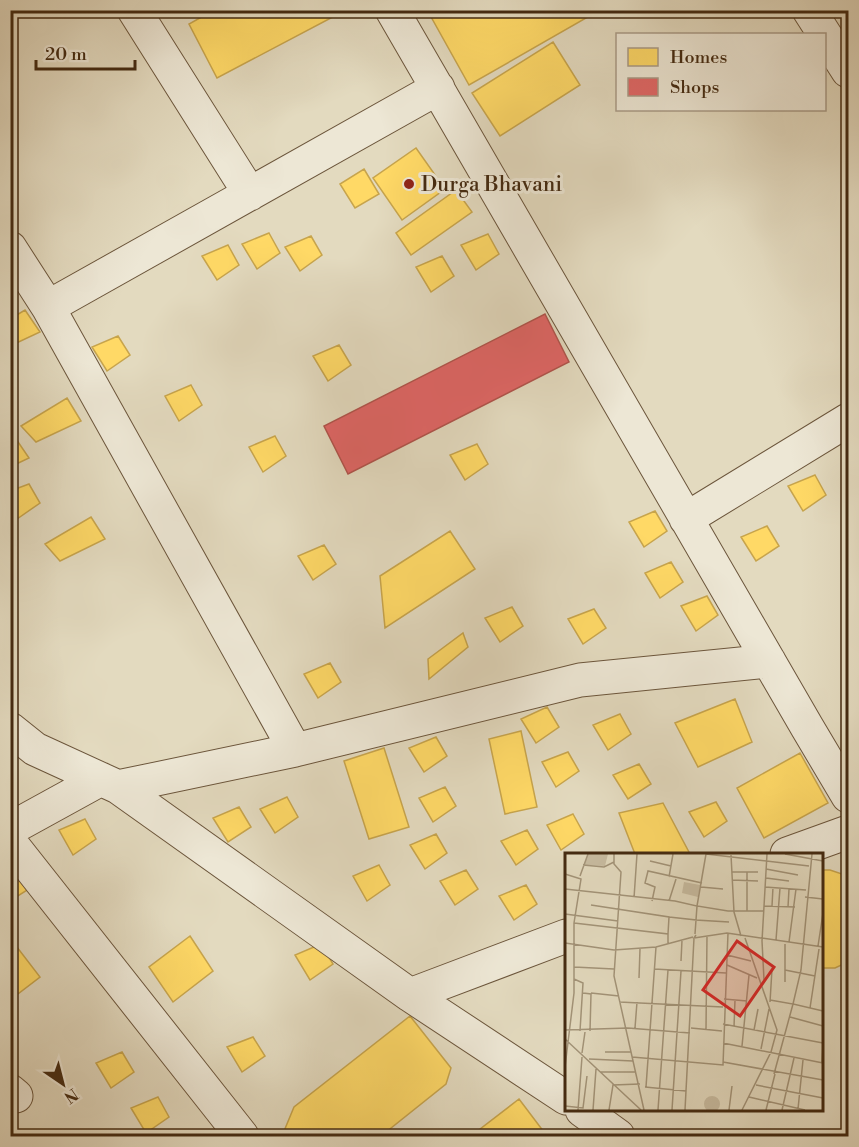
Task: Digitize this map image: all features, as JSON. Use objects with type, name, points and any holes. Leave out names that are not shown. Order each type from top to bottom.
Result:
[{"type":"street","points":[[134,10],[250,194]]},
{"type":"street","points":[[392,10],[849,796]]},
{"type":"street","points":[[809,10],[824,33]]},
{"type":"street","points":[[826,36],[849,71]]},
{"type":"street","points":[[48,307],[438,88]]},
{"type":"street","points":[[10,248],[48,307],[295,750]]},
{"type":"street","points":[[686,519],[849,420]]},
{"type":"street","points":[[10,829],[109,783],[295,750],[580,680],[769,661]]},
{"type":"street","points":[[10,729],[35,749],[109,783],[410,994],[565,1097]]},
{"type":"street","points":[[792,853],[849,832]]},
{"type":"street","points":[[10,842],[242,1137]]},
{"type":"street","points":[[410,994],[565,937]]},
{"type":"street","points":[[583,1111],[618,1137]]},
{"type":"building: Homes","points":[[214,10],[346,10],[217,78],[189,24]]},
{"type":"building: Homes","points":[[439,10],[600,10],[469,85],[430,15]]},
{"type":"building: Homes","points":[[553,42],[580,85],[500,136],[472,93]]},
{"type":"building: Homes","name":"Durga Bhavani","points":[[416,148],[445,189],[402,220],[373,178]]},
{"type":"building: Homes","points":[[364,169],[379,194],[355,208],[340,184]]},
{"type":"building: Homes","name":"Durga Bhavani","points":[[456,190],[472,212],[411,255],[396,233]]},
{"type":"building: Homes","points":[[269,233],[280,253],[257,269],[242,244]]},
{"type":"building: Homes","points":[[488,234],[499,254],[476,270],[461,245]]},
{"type":"building: Homes","points":[[311,236],[322,255],[300,271],[285,247]]},
{"type":"building: Homes","points":[[228,245],[239,265],[217,280],[202,256]]},
{"type":"building: Homes","points":[[442,256],[454,276],[431,292],[416,267]]},
{"type":"building: Homes","points":[[25,310],[40,332],[10,346],[10,319]]},
{"type":"building: Homes","points":[[118,336],[130,355],[107,371],[92,347]]},
{"type":"building: Homes","points":[[339,345],[351,365],[328,381],[313,356]]},
{"type":"building: Homes","points":[[191,385],[202,405],[179,421],[165,396]]},
{"type":"building: Homes","points":[[67,398],[81,421],[36,442],[21,426]]},
{"type":"building: Homes","points":[[14,436],[29,458],[10,467],[10,438]]},
{"type":"building: Homes","points":[[275,436],[286,456],[263,472],[249,447]]},
{"type":"building: Homes","points":[[477,444],[488,464],[465,480],[450,455]]},
{"type":"building: Homes","points":[[815,475],[826,495],[803,511],[788,486]]},
{"type":"building: Homes","points":[[29,484],[40,503],[17,519],[10,508],[10,491]]},
{"type":"building: Homes","points":[[655,511],[667,531],[644,547],[629,522]]},
{"type":"building: Homes","points":[[91,517],[105,539],[60,561],[45,544]]},
{"type":"building: Homes","points":[[767,526],[779,546],[756,561],[741,537]]},
{"type":"building: Homes","points":[[450,531],[475,569],[385,628],[380,576]]},
{"type":"building: Homes","points":[[324,545],[336,564],[313,580],[298,556]]},
{"type":"building: Homes","points":[[671,562],[683,582],[660,598],[645,573]]},
{"type":"building: Homes","points":[[707,596],[718,615],[696,631],[681,606]]},
{"type":"building: Homes","points":[[512,607],[523,626],[500,642],[485,618]]},
{"type":"building: Homes","points":[[594,609],[606,628],[583,644],[568,619]]},
{"type":"building: Homes","points":[[463,633],[468,647],[429,679],[428,659]]},
{"type":"building: Homes","points":[[330,663],[341,682],[318,698],[304,674]]},
{"type":"building: Homes","points":[[735,699],[752,742],[698,767],[675,723]]},
{"type":"building: Homes","points":[[547,707],[559,727],[536,743],[521,719]]},
{"type":"building: Homes","points":[[620,714],[631,734],[608,750],[593,725]]},
{"type":"building: Homes","points":[[521,731],[537,807],[505,814],[489,739]]},
{"type":"building: Homes","points":[[436,737],[447,756],[424,772],[409,748]]},
{"type":"building: Homes","points":[[384,748],[409,827],[369,839],[344,761]]},
{"type":"building: Homes","points":[[568,752],[579,771],[556,787],[542,762]]},
{"type":"building: Homes","points":[[800,753],[828,803],[764,838],[737,788]]},
{"type":"building: Homes","points":[[639,764],[651,784],[628,799],[613,775]]},
{"type":"building: Homes","points":[[445,787],[456,806],[433,822],[419,798]]},
{"type":"building: Homes","points":[[287,797],[298,817],[275,833],[260,809]]},
{"type":"building: Homes","points":[[716,802],[727,821],[704,837],[689,812]]},
{"type":"building: Homes","points":[[663,803],[689,853],[635,853],[619,813]]},
{"type":"building: Homes","points":[[239,807],[251,827],[228,842],[213,818]]},
{"type":"building: Homes","points":[[573,814],[584,834],[561,850],[547,825]]},
{"type":"building: Homes","points":[[85,819],[96,839],[73,855],[59,830]]},
{"type":"building: Homes","points":[[527,830],[538,849],[516,865],[501,841]]},
{"type":"building: Homes","points":[[436,834],[447,853],[425,869],[410,845]]},
{"type":"building: Homes","points":[[379,865],[390,885],[367,901],[353,876]]},
{"type":"building: Homes","points":[[21,867],[32,887],[10,901],[10,871]]},
{"type":"building: Homes","points":[[466,870],[478,889],[455,905],[440,881]]},
{"type":"building: Homes","points":[[823,870],[848,876],[848,962],[835,968],[823,968]]},
{"type":"building: Homes","points":[[526,885],[537,904],[514,920],[499,896]]},
{"type":"building: Homes","points":[[190,936],[213,971],[173,1002],[149,967]]},
{"type":"building: Homes","points":[[10,938],[40,977],[10,1000]]},
{"type":"building: Homes","points":[[321,944],[333,964],[310,980],[295,955]]},
{"type":"building: Homes","points":[[410,1016],[451,1068],[446,1084],[381,1136],[282,1136],[294,1107]]},
{"type":"building: Homes","points":[[253,1037],[265,1056],[242,1072],[227,1047]]},
{"type":"building: Homes","points":[[122,1052],[134,1072],[111,1088],[96,1063]]},
{"type":"building: Homes","points":[[158,1097],[169,1117],[146,1133],[131,1108]]},
{"type":"building: Homes","points":[[519,1099],[547,1136],[471,1136]]},
{"type":"building: Shops","points":[[545,314],[569,362],[348,474],[324,426]]},
{"type":"place","name":"Durga Bhavani","points":[[409,184]]}]
